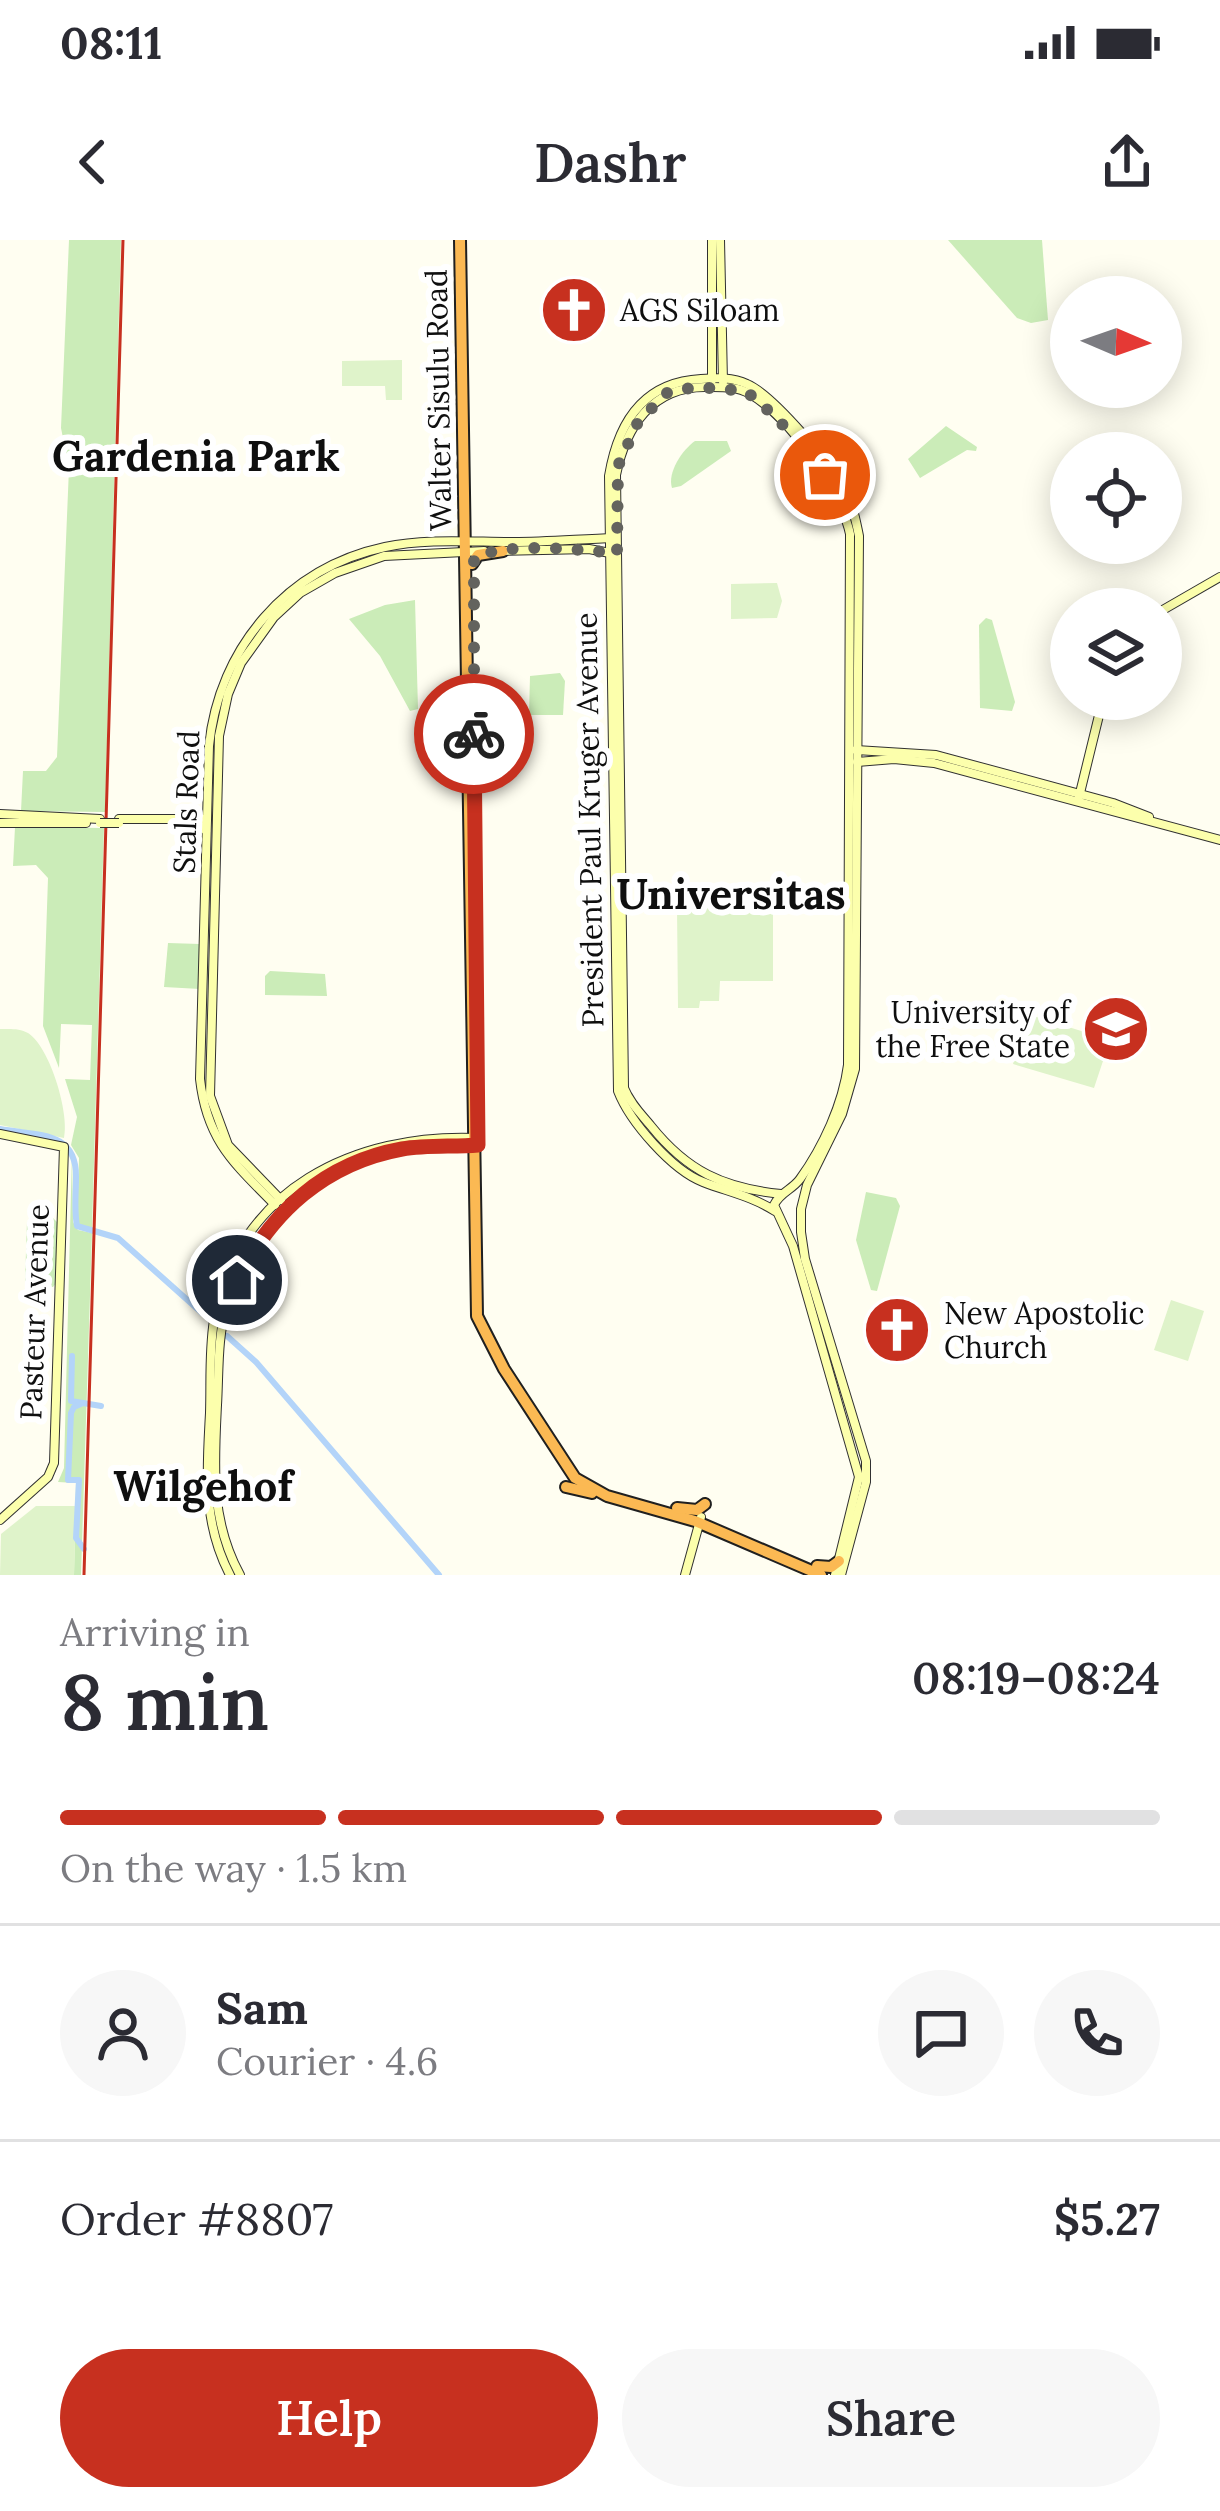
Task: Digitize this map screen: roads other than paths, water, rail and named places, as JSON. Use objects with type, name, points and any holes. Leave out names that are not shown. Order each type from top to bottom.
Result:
[{"type":"highway","name":"Walter Sisulu Road","points":[[464,240],[478,1304],[492,1344],[574,1478],[607,1496],[730,1529],[819,1571]]},
{"type":"highway","points":[[469,550],[478,555],[503,550]]},
{"type":"highway","name":"Walter Sisulu Road","points":[[511,1374],[569,1459],[574,1478]]},
{"type":"highway","name":"Walter Sisulu Road","points":[[574,1478],[703,1520]]},
{"type":"highway","points":[[703,1520],[710,1532],[837,1575]]},
{"type":"highway","points":[[819,1571],[839,1561]]},
{"type":"street","points":[[716,240],[717,383],[749,384],[833,471],[860,552],[847,1074],[825,1134],[801,1177],[775,1201],[873,1484]]},
{"type":"street","name":"President Paul Kruger Avenue","points":[[717,383],[668,392],[638,422],[616,475],[618,1094],[679,1168],[699,1181],[752,1196],[778,1214]]},
{"type":"street","points":[[469,550],[614,538]]},
{"type":"street","name":"Stals Road","points":[[210,879],[203,818],[211,727],[237,653],[271,608],[306,580],[356,555],[386,547],[469,550]]},
{"type":"street","name":"Stals Road","points":[[279,1204],[224,1154],[203,1102],[210,879],[219,736],[228,694],[248,651],[285,606],[324,578],[359,563],[400,554],[469,550]]},
{"type":"street","points":[[503,550],[614,553]]},
{"type":"street","points":[[1182,599],[1220,577]]},
{"type":"street","name":"President Paul Kruger Avenue","points":[[615,698],[626,1094],[671,1152],[689,1167],[709,1177],[783,1193]]},
{"type":"street","points":[[1079,797],[1098,720]]},
{"type":"street","points":[[855,753],[926,753],[1079,797]]},
{"type":"street","points":[[855,753],[926,762],[1079,797],[1220,840]]},
{"type":"street","points":[[837,1575],[859,1477],[807,1283],[801,1208],[807,1185],[847,1102],[854,1069],[855,753]]},
{"type":"street","points":[[1060,789],[1071,788],[1082,778]]},
{"type":"street","name":"Stals Road","points":[[203,818],[212,816],[216,784]]},
{"type":"street","points":[[119,821],[203,818],[215,830]]},
{"type":"street","points":[[185,822],[203,818]]},
{"type":"street","points":[[5,819],[185,822],[203,826],[208,844]]},
{"type":"street","name":"Stals Road","points":[[215,1128],[279,1204]]},
{"type":"street","name":"Pasteur Avenue","points":[[0,1134],[43,1142],[62,1166],[54,1463],[48,1477],[0,1520]]},
{"type":"street","points":[[257,1228],[298,1184],[342,1159],[380,1145],[418,1139],[475,1142]]},
{"type":"street","points":[[239,1265],[293,1201],[322,1179],[373,1156],[475,1142]]},
{"type":"street","points":[[257,1175],[280,1188],[298,1184]]},
{"type":"street","points":[[240,1575],[228,1563],[210,1517],[214,1382],[218,1324],[264,1207],[258,1188]]},
{"type":"street","points":[[783,1193],[794,1194],[801,1208]]},
{"type":"street","points":[[279,1204],[293,1201]]},
{"type":"street","points":[[276,1219],[279,1204]]},
{"type":"street","points":[[778,1214],[793,1219],[801,1208]]},
{"type":"street","points":[[53,1215],[61,1223]]},
{"type":"street","points":[[837,1575],[866,1482],[866,1461]]},
{"type":"street","points":[[688,1574],[703,1520]]},
{"type":"waterway","points":[[0,1129],[62,1143],[75,1162],[77,1226],[118,1238],[202,1313]]},
{"type":"waterway","points":[[227,1336],[256,1362],[439,1575]]},
{"type":"waterway","points":[[72,1356],[71,1401],[101,1406]]},
{"type":"waterway","points":[[83,1403],[71,1413],[68,1480],[79,1480],[76,1538],[84,1549]]},
{"type":"railway","points":[[84,1575],[123,240]]},
{"type":"place","name":"AGS Siloam","points":[[574,310]]},
{"type":"place","name":"University of the Free State","points":[[1116,1029]]},
{"type":"place","name":"New Apostolic Church","points":[[897,1330]]},
{"type":"district","name":"Gardenia Park","points":[[196,456]]},
{"type":"district","name":"Universitas","points":[[731,894]]},
{"type":"district","name":"Wilgehof","points":[[203,1486]]}]
